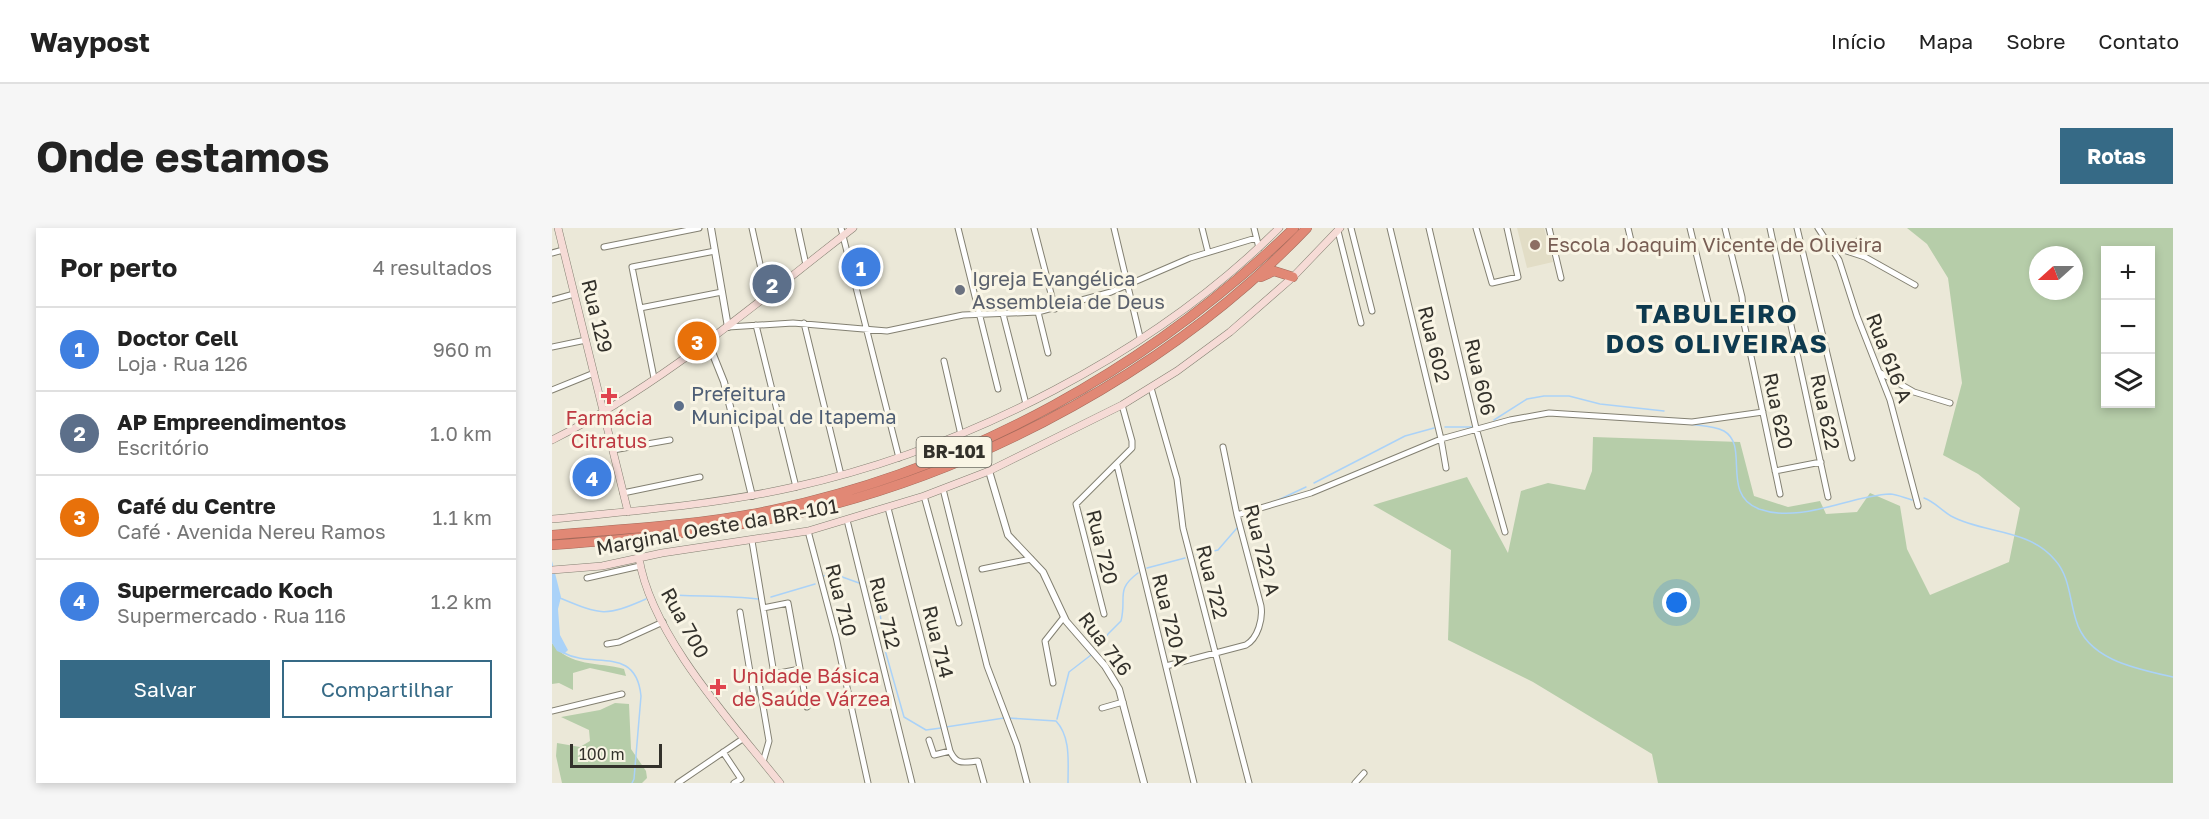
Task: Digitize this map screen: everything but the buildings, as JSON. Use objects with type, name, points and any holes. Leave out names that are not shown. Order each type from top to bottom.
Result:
[{"type":"highway","name":"BR-101","points":[[554,540],[682,524],[780,508],[878,481],[963,449],[1068,398],[1155,344],[1211,303],[1294,228]]},
{"type":"highway","name":"BR-101","points":[[554,540],[681,533],[774,518],[841,502],[934,470],[1042,421],[1104,387],[1175,341],[1251,282],[1307,228]]},
{"type":"highway","points":[[1251,282],[1275,271],[1293,277]]},
{"type":"main road","name":"Rua 129","points":[[558,228],[628,512]]},
{"type":"main road","points":[[554,439],[603,411],[708,342],[806,265],[842,232],[853,228]]},
{"type":"main road","points":[[552,519],[752,496],[796,487],[899,458],[961,435],[1026,404],[1140,337],[1202,294],[1259,248],[1279,228]]},
{"type":"main road","name":"Marginal Oeste da BR-101","points":[[552,570],[639,562],[808,531],[924,496],[989,471],[1122,405],[1151,388],[1211,346],[1293,277],[1339,230]]},
{"type":"main road","name":"Rua 700","points":[[639,562],[663,622],[699,680],[780,783]]},
{"type":"street","points":[[660,228],[661,236]]},
{"type":"street","points":[[604,247],[699,228]]},
{"type":"street","points":[[711,228],[728,327],[804,323],[887,332],[942,318],[1055,309],[1128,286],[1208,252],[1256,238]]},
{"type":"street","points":[[752,228],[767,296]]},
{"type":"street","points":[[798,228],[806,265]]},
{"type":"street","points":[[958,228],[998,388]]},
{"type":"street","points":[[1034,228],[1055,309]]},
{"type":"street","points":[[1114,228],[1140,337]]},
{"type":"street","points":[[1202,228],[1208,252]]},
{"type":"street","points":[[1254,228],[1259,248]]},
{"type":"street","points":[[1352,228],[1372,311]]},
{"type":"street","name":"Rua 602","points":[[1390,228],[1446,468]]},
{"type":"street","name":"Rua 606","points":[[1429,228],[1476,428],[1505,532]]},
{"type":"street","points":[[1476,228],[1492,283],[1518,277],[1507,228]]},
{"type":"street","points":[[1548,228],[1561,278]]},
{"type":"street","points":[[1628,228],[1633,249]]},
{"type":"street","points":[[1690,228],[1709,306]]},
{"type":"street","name":"Rua 620","points":[[1725,228],[1742,297],[1744,323],[1780,494]]},
{"type":"street","name":"Rua 622","points":[[1770,228],[1828,497]]},
{"type":"street","points":[[1797,228],[1852,458]]},
{"type":"street","name":"Rua 616 A","points":[[1821,229],[1831,246],[1893,408],[1918,506]]},
{"type":"street","points":[[1339,230],[1361,323]]},
{"type":"street","points":[[842,232],[899,458]]},
{"type":"street","points":[[1845,250],[1861,238]]},
{"type":"street","points":[[1831,246],[1878,263],[1915,285]]},
{"type":"street","points":[[552,253],[563,250]]},
{"type":"street","points":[[654,378],[632,267],[715,251]]},
{"type":"street","points":[[640,308],[722,292]]},
{"type":"street","points":[[552,300],[574,294]]},
{"type":"street","points":[[1038,312],[1048,353]]},
{"type":"street","points":[[1003,314],[1026,404]]},
{"type":"street","points":[[804,323],[841,475]]},
{"type":"street","points":[[756,325],[796,487]]},
{"type":"street","points":[[552,347],[586,340]]},
{"type":"street","points":[[708,342],[724,382],[752,496]]},
{"type":"street","points":[[944,361],[961,435]]},
{"type":"street","points":[[1878,371],[1928,398],[1950,403]]},
{"type":"street","points":[[552,390],[594,373]]},
{"type":"street","name":"Rua 722","points":[[1151,388],[1177,479],[1182,522],[1249,783]]},
{"type":"street","name":"Rua 720","points":[[1104,614],[1076,504],[1078,499],[1117,465],[1133,445],[1122,405]]},
{"type":"street","points":[[1237,515],[1311,493],[1441,439],[1476,428],[1549,413],[1676,422],[1762,412]]},
{"type":"street","points":[[613,450],[670,440]]},
{"type":"street","name":"Rua 722 A","points":[[1166,666],[1249,643],[1262,616],[1223,447]]},
{"type":"street","points":[[1775,471],[1821,462]]},
{"type":"street","name":"Rua 720 A","points":[[1117,465],[1194,783]]},
{"type":"street","name":"Rua 716","points":[[989,471],[1004,528],[1046,576],[1064,617],[1108,670],[1124,702],[1144,783]]},
{"type":"street","points":[[623,493],[700,477]]},
{"type":"street","points":[[944,489],[987,666],[1027,783]]},
{"type":"street","points":[[924,496],[959,623]]},
{"type":"street","name":"Rua 714","points":[[888,507],[950,751]]},
{"type":"street","name":"Rua 712","points":[[847,520],[912,783]]},
{"type":"street","name":"Rua 710","points":[[808,531],[836,637],[868,783]]},
{"type":"street","points":[[752,541],[774,674]]},
{"type":"street","points":[[982,569],[1031,559]]},
{"type":"street","points":[[587,578],[639,562]]},
{"type":"street","points":[[763,608],[788,603],[807,707]]},
{"type":"street","points":[[740,612],[754,696]]},
{"type":"street","points":[[1053,683],[1046,641],[1064,617]]},
{"type":"street","points":[[607,644],[619,642],[663,622]]},
{"type":"street","points":[[751,676],[758,677],[800,669]]},
{"type":"street","points":[[758,677],[769,744],[763,762]]},
{"type":"street","points":[[552,711],[622,694]]},
{"type":"street","points":[[1102,708],[1124,702]]},
{"type":"street","points":[[678,783],[744,738]]},
{"type":"street","points":[[929,740],[933,755],[950,751],[955,760],[961,763],[978,761],[984,783]]},
{"type":"street","points":[[723,752],[741,778],[734,783]]},
{"type":"street","points":[[1355,783],[1364,773]]},
{"type":"shaded area","name":"Escola Joaquim Vicente de Oliveira","points":[[1517,228],[1544,228],[1553,262],[1527,268]]},
{"type":"green space","points":[[1907,228],[2173,228],[2173,783],[1658,783],[1652,754],[1533,682],[1448,640],[1451,550],[1373,505],[1467,477],[1508,553],[1521,491],[1548,483],[1585,490],[1592,471],[1593,437],[1740,442],[1754,496],[1788,507],[1820,501],[1826,514],[1857,512],[1870,493],[1900,506],[1907,549],[1930,595],[2009,562],[2020,508],[1978,474],[1943,455],[1962,383],[1948,278],[1927,244]]},
{"type":"green space","points":[[552,643],[567,656],[576,660],[624,669],[626,676],[590,668],[573,673],[573,690],[559,683],[552,684]]},
{"type":"green space","points":[[615,703],[629,704],[631,749],[646,771],[647,778],[642,783],[562,783],[556,756],[557,743],[580,747],[590,741],[589,730],[561,717],[600,710]]},
{"type":"water","points":[[552,561],[561,597],[558,609],[560,635],[568,650],[564,654],[557,651],[552,643]]},
{"type":"waterway","points":[[1494,420],[1527,399],[1544,396],[1569,396],[1600,404],[1664,411]]},
{"type":"waterway","points":[[1688,424],[1720,429],[1731,438],[1735,447],[1741,493],[1747,502],[1759,509],[1775,513],[1791,513],[1890,494],[1912,500]]},
{"type":"waterway","points":[[1445,427],[1472,427]]},
{"type":"waterway","points":[[1314,483],[1405,436],[1434,428]]},
{"type":"waterway","points":[[1274,502],[1306,487]]},
{"type":"waterway","points":[[1924,498],[1964,522],[2019,537],[2044,550],[2064,573],[2076,620],[2082,634],[2091,645],[2102,654],[2129,666],[2173,677]]},
{"type":"waterway","points":[[1247,519],[1257,512]]},
{"type":"waterway","points":[[1197,555],[1218,550],[1237,528]]},
{"type":"waterway","points":[[1147,568],[1185,558]]},
{"type":"waterway","points":[[1100,648],[1108,634],[1121,621],[1124,589],[1138,573]]},
{"type":"waterway","points":[[823,576],[834,574],[859,583]]},
{"type":"waterway","points":[[771,597],[815,584]]},
{"type":"waterway","points":[[871,590],[878,598],[885,650],[904,717],[926,730],[941,728]]},
{"type":"waterway","points":[[659,594],[758,599]]},
{"type":"waterway","points":[[560,598],[594,611],[603,612],[621,609],[646,599]]},
{"type":"waterway","points":[[564,653],[575,657],[622,664],[631,670],[637,680],[641,696],[632,783]]},
{"type":"waterway","points":[[1057,719],[1069,672],[1091,655]]},
{"type":"waterway","points":[[946,727],[1004,718]]},
{"type":"waterway","points":[[1008,718],[1056,721],[1061,727],[1066,742],[1068,783]]},
{"type":"place","name":"Escola Joaquim Vicente de Oliveira","points":[[1535,245]]},
{"type":"place","name":"Doctor Cell","points":[[861,267]]},
{"type":"place","name":"AP Empreendimentos","points":[[772,284]]},
{"type":"place","name":"Igreja Evangélica Assembleia de Deus","points":[[960,290]]},
{"type":"place","name":"Café du Centre","points":[[697,341]]},
{"type":"place","name":"Farmácia Citratus","points":[[609,396]]},
{"type":"place","name":"Prefeitura Municipal de Itapema","points":[[679,406]]},
{"type":"place","name":"Supermercado Koch","points":[[592,477]]},
{"type":"place","name":"Unidade Básica de Saúde Várzea","points":[[718,687]]},
{"type":"district","name":"TABULEIRO DOS OLIVEIRAS","points":[[1717,329]]}]
